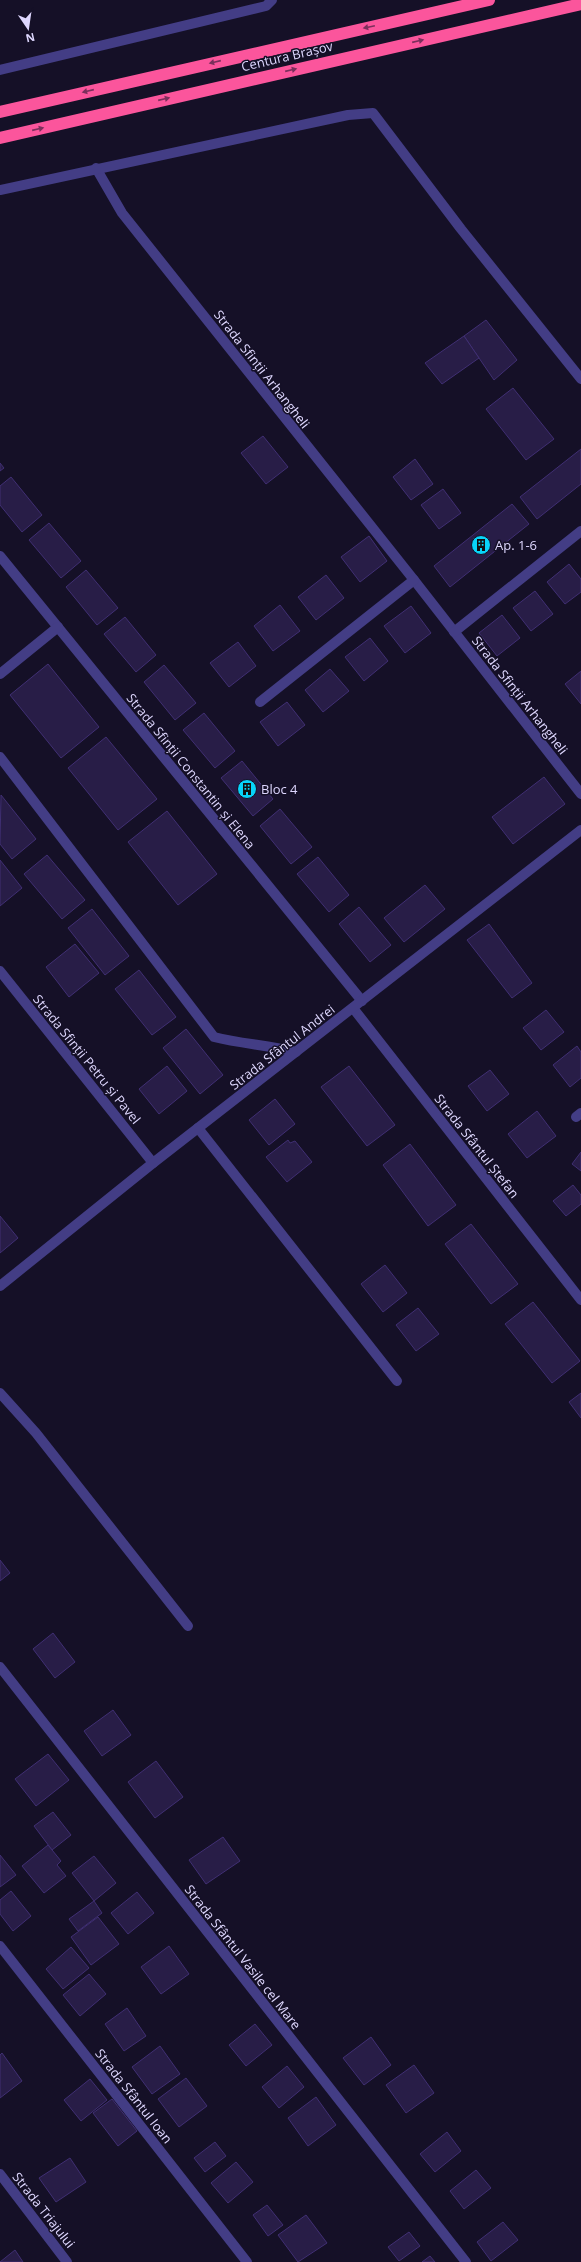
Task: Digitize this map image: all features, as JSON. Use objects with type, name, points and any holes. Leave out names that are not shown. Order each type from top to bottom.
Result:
[{"type":"highway","name":"Centura Brașov","points":[[0,112],[489,0]]},
{"type":"highway","name":"Centura Brașov","points":[[0,138],[581,4]]},
{"type":"street","points":[[0,70],[216,19],[266,6],[272,0]]},
{"type":"street","points":[[0,190],[96,168],[348,115],[373,113],[461,229],[581,379]]},
{"type":"street","name":"Strada Sfinții Arhangheli","points":[[96,168],[122,213],[414,580],[581,794]]},
{"type":"street","name":"Strada Sfinții Arhangheli","points":[[454,632],[581,531]]},
{"type":"street","name":"Strada Sfinții Constantin și Elena","points":[[0,556],[362,1001]]},
{"type":"street","points":[[260,702],[414,580]]},
{"type":"street","points":[[0,674],[58,627]]},
{"type":"street","points":[[0,757],[214,1037],[236,1043],[271,1046],[296,1052]]},
{"type":"street","name":"Strada Sfântul Andrei","points":[[0,1286],[153,1163],[581,830]]},
{"type":"street","name":"Strada Sfinții Petru și Pavel","points":[[0,971],[153,1163]]},
{"type":"street","name":"Strada Sfântul Ștefan","points":[[353,1008],[581,1300]]},
{"type":"street","points":[[198,1128],[397,1381]]},
{"type":"street","points":[[0,1393],[36,1433],[188,1626]]},
{"type":"street","name":"Strada Sfântul Vasile cel Mare","points":[[0,1667],[466,2262]]},
{"type":"street","name":"Strada Sfântul Ioan","points":[[0,1946],[247,2262]]},
{"type":"street","name":"Strada Triajului","points":[[0,2174],[68,2262]]},
{"type":"building","points":[[486,320],[517,360],[494,380],[464,336]]},
{"type":"building","points":[[464,336],[479,358],[442,384],[425,363]]},
{"type":"building","points":[[513,388],[554,439],[526,460],[486,409]]},
{"type":"building","points":[[263,436],[288,467],[266,484],[241,453]]},
{"type":"building","points":[[581,449],[581,484],[537,519],[520,497]]},
{"type":"building","points":[[415,459],[433,484],[411,500],[393,477]]},
{"type":"building","points":[[0,463],[4,468],[0,471]]},
{"type":"building","points":[[11,477],[42,515],[22,532],[0,505],[0,486]]},
{"type":"building","points":[[443,489],[461,513],[439,529],[421,505]]},
{"type":"building","name":"Ap. 1-6","points":[[512,504],[529,524],[450,587],[434,566]]},
{"type":"building","points":[[49,523],[81,561],[61,578],[29,540]]},
{"type":"building","points":[[369,536],[387,561],[360,582],[341,557]]},
{"type":"building","points":[[569,564],[581,579],[581,592],[565,604],[547,582]]},
{"type":"building","points":[[86,570],[118,608],[97,625],[66,587]]},
{"type":"building","points":[[326,575],[344,598],[316,620],[298,597]]},
{"type":"building","points":[[535,591],[553,614],[531,631],[513,608]]},
{"type":"building","points":[[280,605],[300,631],[273,651],[254,626]]},
{"type":"building","points":[[411,606],[431,633],[405,653],[384,626]]},
{"type":"building","points":[[502,615],[520,638],[497,656],[479,633]]},
{"type":"building","points":[[125,617],[156,655],[136,672],[104,634]]},
{"type":"building","points":[[370,638],[388,661],[364,681],[345,657]]},
{"type":"building","points":[[238,642],[256,666],[229,687],[210,663]]},
{"type":"building","points":[[48,664],[99,727],[61,758],[10,695]]},
{"type":"building","points":[[164,665],[196,703],[175,720],[144,682]]},
{"type":"building","points":[[330,669],[349,691],[323,712],[305,690]]},
{"type":"building","points":[[581,671],[581,704],[565,684]]},
{"type":"building","points":[[287,702],[305,725],[278,746],[260,722]]},
{"type":"building","points":[[204,713],[235,751],[215,768],[183,730]]},
{"type":"building","points":[[106,737],[157,799],[118,830],[68,768]]},
{"type":"building","name":"Bloc 4","points":[[242,761],[273,799],[253,816],[221,778]]},
{"type":"building","points":[[544,777],[565,804],[513,844],[492,817]]},
{"type":"building","points":[[1,795],[36,839],[12,859],[0,844]]},
{"type":"building","points":[[280,809],[312,847],[291,864],[260,826]]},
{"type":"building","points":[[167,811],[217,874],[178,905],[128,842]]},
{"type":"building","points":[[47,855],[85,900],[62,919],[24,874]]},
{"type":"building","points":[[318,857],[349,895],[329,912],[297,874]]},
{"type":"building","points":[[0,860],[22,888],[0,906]]},
{"type":"building","points":[[425,885],[445,909],[404,942],[384,918]]},
{"type":"building","points":[[359,907],[391,945],[370,962],[339,924]]},
{"type":"building","points":[[92,909],[129,956],[105,975],[68,928]]},
{"type":"building","points":[[489,924],[532,983],[512,998],[467,940]]},
{"type":"building","points":[[75,944],[99,973],[69,997],[46,967]]},
{"type":"building","points":[[139,970],[176,1017],[152,1035],[115,989]]},
{"type":"building","points":[[546,1010],[564,1032],[541,1050],[523,1028]]},
{"type":"building","points":[[186,1029],[223,1075],[200,1094],[163,1048]]},
{"type":"building","points":[[577,1046],[581,1052],[581,1078],[570,1087],[553,1065]]},
{"type":"building","points":[[167,1066],[187,1091],[159,1114],[139,1089]]},
{"type":"building","points":[[349,1066],[395,1125],[367,1146],[321,1087]]},
{"type":"building","points":[[490,1070],[509,1094],[487,1111],[468,1086]]},
{"type":"building","points":[[275,1099],[295,1124],[269,1145],[249,1120]]},
{"type":"building","points":[[537,1111],[556,1136],[527,1158],[508,1134]]},
{"type":"building","points":[[288,1140],[290,1143],[295,1141],[312,1162],[287,1182],[266,1157]]},
{"type":"building","points":[[410,1144],[456,1205],[428,1226],[383,1165]]},
{"type":"building","points":[[581,1152],[581,1171],[572,1164]]},
{"type":"building","points":[[573,1185],[581,1195],[581,1204],[566,1216],[553,1201]]},
{"type":"building","points":[[0,1216],[18,1238],[0,1253]]},
{"type":"building","points":[[471,1224],[518,1284],[491,1304],[445,1244]]},
{"type":"building","points":[[385,1265],[407,1293],[383,1312],[361,1284]]},
{"type":"building","points":[[533,1302],[580,1361],[552,1383],[505,1324]]},
{"type":"building","points":[[418,1308],[439,1334],[416,1351],[396,1325]]},
{"type":"building","points":[[581,1393],[581,1418],[569,1402]]},
{"type":"building","points":[[0,1560],[10,1573],[0,1581]]},
{"type":"building","points":[[53,1633],[75,1662],[55,1678],[33,1649]]},
{"type":"building","points":[[113,1710],[131,1735],[102,1756],[84,1731]]},
{"type":"building","points":[[48,1754],[69,1780],[36,1806],[15,1779]]},
{"type":"building","points":[[156,1761],[183,1797],[155,1818],[128,1782]]},
{"type":"building","points":[[53,1812],[71,1835],[52,1850],[34,1826]]},
{"type":"building","points":[[223,1837],[240,1861],[206,1884],[189,1860]]},
{"type":"building","points":[[48,1845],[61,1861],[57,1865],[66,1876],[44,1893],[22,1866]]},
{"type":"building","points":[[0,1855],[16,1875],[0,1887]]},
{"type":"building","points":[[94,1856],[116,1883],[94,1901],[72,1873]]},
{"type":"building","points":[[11,1891],[31,1916],[13,1931],[0,1914],[0,1900]]},
{"type":"building","points":[[137,1892],[154,1913],[128,1934],[111,1913]]},
{"type":"building","points":[[94,1901],[102,1913],[78,1931],[69,1919]]},
{"type":"building","points":[[98,1917],[119,1944],[91,1965],[71,1937]]},
{"type":"building","points":[[169,1946],[189,1974],[161,1994],[141,1967]]},
{"type":"building","points":[[71,1947],[89,1968],[63,1989],[46,1969]]},
{"type":"building","points":[[89,1974],[106,1994],[80,2016],[63,1995]]},
{"type":"building","points":[[127,2008],[146,2036],[124,2051],[105,2024]]},
{"type":"building","points":[[255,2024],[272,2045],[246,2066],[229,2045]]},
{"type":"building","points":[[371,2037],[391,2065],[364,2085],[343,2058]]},
{"type":"building","points":[[160,2046],[180,2074],[152,2094],[132,2067]]},
{"type":"building","points":[[2,2053],[22,2081],[0,2098],[0,2055]]},
{"type":"building","points":[[414,2065],[434,2093],[406,2113],[386,2085]]},
{"type":"building","points":[[287,2066],[304,2087],[279,2108],[262,2087]]},
{"type":"building","points":[[186,2078],[207,2106],[179,2127],[158,2099]]},
{"type":"building","points":[[90,2079],[107,2100],[81,2121],[64,2100]]},
{"type":"building","points":[[316,2097],[336,2125],[308,2146],[288,2118]]},
{"type":"building","points":[[112,2099],[137,2131],[118,2146],[93,2113]]},
{"type":"building","points":[[447,2132],[461,2151],[435,2172],[420,2154]]},
{"type":"building","points":[[215,2142],[226,2156],[205,2172],[194,2158]]},
{"type":"building","points":[[70,2158],[86,2182],[56,2202],[39,2178]]},
{"type":"building","points":[[236,2162],[253,2182],[228,2203],[211,2183]]},
{"type":"building","points":[[476,2170],[491,2188],[464,2209],[450,2191]]},
{"type":"building","points":[[267,2205],[283,2225],[268,2236],[253,2215]]},
{"type":"building","points":[[306,2215],[327,2243],[298,2262],[278,2235]]},
{"type":"building","points":[[503,2222],[518,2240],[491,2261],[477,2242]]},
{"type":"building","points":[[409,2232],[420,2246],[399,2261],[388,2247]]},
{"type":"building","points":[[15,2250],[23,2262],[0,2262]]},
{"type":"building","points":[[430,2256],[435,2262],[422,2262]]},
{"type":"place","name":"Ap. 1-6","points":[[481,545]]},
{"type":"place","name":"Bloc 4","points":[[247,789]]}]
